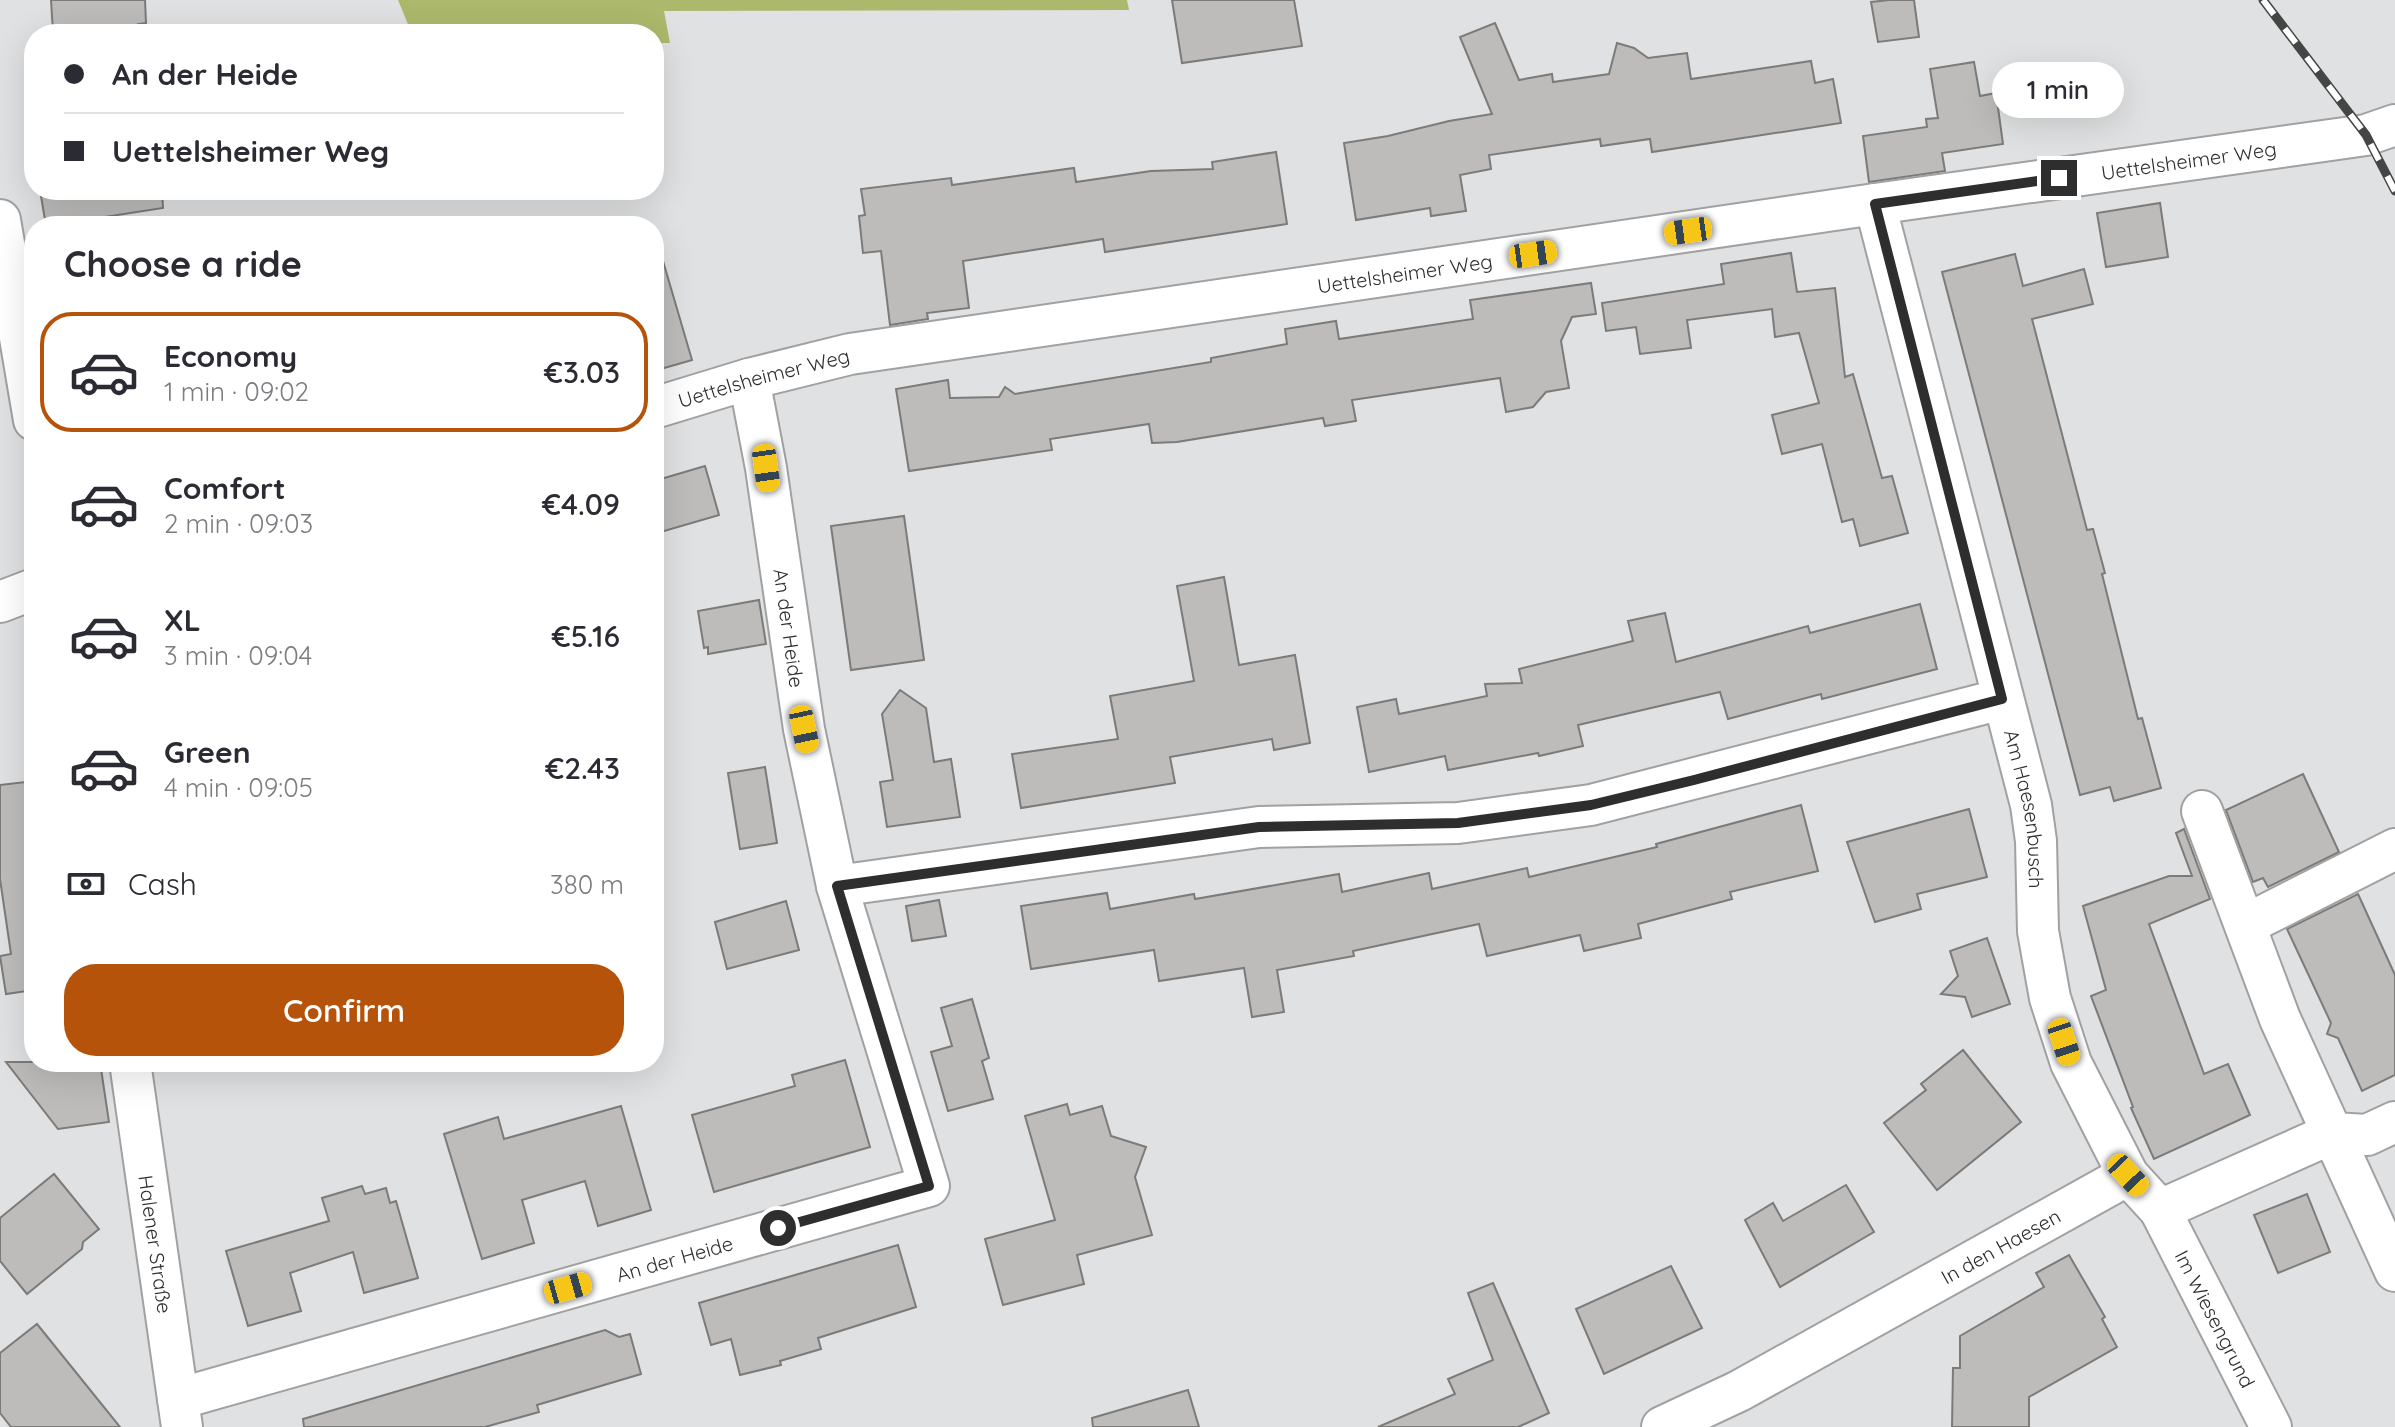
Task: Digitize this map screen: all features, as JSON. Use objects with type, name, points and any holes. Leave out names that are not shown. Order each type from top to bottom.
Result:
[{"type":"street","name":"Uettelsheimer Weg","points":[[664,405],[749,379],[850,354],[2366,135],[2395,125]]},
{"type":"street","name":"Am Haesenbusch","points":[[1875,204],[2031,805],[2036,841],[2038,931],[2050,998],[2071,1063],[2128,1175]]},
{"type":"street","points":[[0,220],[24,361]]},
{"type":"street","name":"An der Heide","points":[[180,1413],[929,1186],[837,886],[804,729],[766,468],[749,379]]},
{"type":"street","points":[[0,602],[24,593]]},
{"type":"street","points":[[837,886],[1259,827],[1458,823],[1591,805],[2002,699]]},
{"type":"street","points":[[2202,811],[2280,1019],[2395,1271]]},
{"type":"street","points":[[2245,925],[2395,849]]},
{"type":"street","name":"Halener Straße","points":[[131,1072],[180,1413]]},
{"type":"street","points":[[2128,1175],[2160,1210],[2333,1133],[2367,1135],[2395,1122]]},
{"type":"street","name":"In den Haesen","points":[[1662,1427],[1739,1391],[2128,1175]]},
{"type":"street","name":"Im Wiesengrund","points":[[2160,1210],[2271,1427]]},
{"type":"green space","points":[[398,0],[1127,0],[1129,10],[664,11],[670,43],[664,43],[664,24],[408,24]]},
{"type":"building","points":[[51,0],[145,0],[146,23],[52,24]]},
{"type":"building","points":[[1172,0],[1294,0],[1302,46],[1182,63]]},
{"type":"building","points":[[1914,0],[1919,37],[1878,42],[1871,2]]},
{"type":"building","points":[[1495,23],[1519,80],[1552,74],[1553,82],[1609,74],[1617,43],[1634,48],[1648,58],[1687,53],[1691,79],[1811,61],[1815,83],[1833,79],[1841,123],[1652,152],[1650,139],[1601,146],[1600,139],[1489,155],[1491,169],[1460,175],[1466,211],[1431,216],[1430,208],[1356,220],[1344,143],[1492,114],[1460,37]]},
{"type":"building","points":[[1974,62],[1980,96],[1996,93],[2003,144],[1942,153],[1945,171],[1869,182],[1863,136],[1927,127],[1926,119],[1938,118],[1930,69]]},
{"type":"building","points":[[1276,152],[1287,224],[1105,252],[1103,239],[963,261],[969,308],[927,313],[928,319],[890,325],[881,251],[863,253],[859,216],[865,215],[861,189],[951,178],[952,185],[1074,168],[1076,182],[1151,171],[1213,169],[1212,162]]},
{"type":"building","points":[[42,200],[163,200],[163,208],[111,216],[44,216]]},
{"type":"building","points":[[2160,203],[2168,257],[2106,267],[2097,213]]},
{"type":"building","points":[[1791,253],[1797,292],[1835,288],[1845,377],[1853,374],[1882,478],[1892,476],[1908,533],[1860,546],[1853,519],[1842,522],[1822,444],[1782,454],[1772,415],[1819,403],[1799,333],[1775,337],[1772,309],[1687,320],[1691,348],[1640,354],[1636,327],[1606,331],[1602,303],[1724,284],[1721,264]]},
{"type":"building","points":[[2015,254],[2023,286],[2084,269],[2093,304],[2032,319],[2087,530],[2093,529],[2105,573],[2102,574],[2138,719],[2142,718],[2161,788],[2114,801],[2110,787],[2080,795],[1942,272]]},
{"type":"building","points":[[664,264],[692,360],[664,368]]},
{"type":"building","points":[[1591,283],[1596,314],[1572,317],[1561,341],[1569,388],[1546,392],[1533,407],[1506,412],[1500,378],[1352,400],[1356,421],[1325,426],[1323,418],[1177,442],[1152,443],[1149,424],[1050,439],[1052,450],[909,471],[896,389],[948,380],[950,398],[999,397],[1005,387],[1015,394],[1211,362],[1211,358],[1287,344],[1285,329],[1336,321],[1339,339],[1473,319],[1470,300]]},
{"type":"building","points":[[705,466],[719,515],[664,531],[664,478]]},
{"type":"building","points":[[904,516],[924,660],[851,670],[831,526]]},
{"type":"building","points":[[1224,577],[1239,665],[1295,655],[1310,743],[1274,750],[1272,739],[1170,757],[1175,783],[1021,808],[1012,754],[1118,739],[1110,696],[1194,681],[1177,586]]},
{"type":"building","points":[[759,600],[766,644],[708,654],[708,647],[704,648],[698,611]]},
{"type":"building","points":[[1920,604],[1937,669],[1822,699],[1821,694],[1728,719],[1720,692],[1578,725],[1583,746],[1448,770],[1445,756],[1369,772],[1357,707],[1396,699],[1399,714],[1487,696],[1485,684],[1522,683],[1519,669],[1633,641],[1628,621],[1665,613],[1676,662],[1808,626],[1810,633]]},
{"type":"building","points":[[900,690],[926,708],[934,762],[951,759],[960,817],[887,827],[880,782],[893,780],[882,714]]},
{"type":"building","points":[[765,767],[777,843],[740,849],[728,773]]},
{"type":"building","points":[[2303,774],[2339,852],[2268,887],[2263,878],[2253,882],[2226,810]]},
{"type":"building","points":[[24,782],[24,991],[6,994],[0,956],[11,954],[0,879],[0,785]]},
{"type":"building","points":[[1801,805],[1818,871],[1730,892],[1732,899],[1638,924],[1641,938],[1584,951],[1580,935],[1487,956],[1479,924],[1353,951],[1354,956],[1277,970],[1284,1012],[1252,1017],[1244,968],[1159,981],[1154,950],[1031,969],[1021,906],[1107,893],[1110,909],[1194,894],[1195,899],[1339,874],[1342,892],[1429,873],[1432,889],[1527,868],[1529,877],[1657,847],[1656,844]]},
{"type":"building","points":[[1969,809],[1987,877],[1917,894],[1921,909],[1875,922],[1847,842]]},
{"type":"building","points":[[2184,829],[2210,899],[2149,924],[2204,1074],[2228,1064],[2250,1115],[2154,1159],[2131,1108],[2091,996],[2106,990],[2083,906],[2169,876],[2192,876],[2176,833]]},
{"type":"building","points":[[2358,894],[2395,975],[2395,1075],[2362,1091],[2338,1038],[2327,1034],[2331,1023],[2287,929]]},
{"type":"building","points":[[939,900],[946,936],[912,941],[906,906]]},
{"type":"building","points":[[786,901],[799,950],[727,969],[715,922]]},
{"type":"building","points":[[1987,938],[2010,1004],[1972,1017],[1965,997],[1941,994],[1958,976],[1950,951]]},
{"type":"building","points":[[972,999],[989,1058],[982,1061],[993,1099],[948,1111],[931,1052],[952,1046],[941,1008]]},
{"type":"building","points":[[1963,1050],[2021,1122],[1937,1190],[1884,1123],[1926,1090],[1921,1084]]},
{"type":"building","points":[[845,1060],[870,1147],[714,1192],[692,1115],[795,1086],[792,1075]]},
{"type":"building","points":[[6,1062],[24,1062],[24,1072],[102,1072],[109,1122],[58,1129]]},
{"type":"building","points":[[1067,1104],[1070,1115],[1102,1106],[1111,1136],[1146,1147],[1135,1177],[1152,1235],[1077,1255],[1084,1284],[1003,1305],[985,1239],[1055,1220],[1025,1116]]},
{"type":"building","points":[[621,1106],[651,1210],[598,1226],[585,1181],[522,1200],[534,1243],[482,1259],[444,1134],[498,1117],[504,1139]]},
{"type":"building","points":[[54,1174],[99,1229],[83,1242],[82,1249],[27,1294],[0,1261],[0,1218]]},
{"type":"building","points":[[1846,1185],[1874,1232],[1780,1287],[1745,1220],[1773,1203],[1783,1221]]},
{"type":"building","points":[[362,1186],[365,1194],[386,1188],[390,1203],[396,1201],[418,1278],[364,1293],[353,1252],[290,1273],[301,1311],[248,1326],[226,1251],[329,1221],[322,1198]]},
{"type":"building","points":[[2307,1194],[2330,1252],[2278,1273],[2254,1215]]},
{"type":"building","points":[[898,1245],[916,1307],[818,1338],[821,1349],[780,1361],[781,1365],[740,1375],[731,1339],[711,1345],[699,1303]]},
{"type":"building","points":[[2069,1255],[2105,1317],[2102,1319],[2117,1347],[2029,1397],[2029,1427],[1952,1427],[1953,1368],[1960,1368],[1960,1336],[2044,1287],[2036,1273]]},
{"type":"building","points":[[1671,1266],[1702,1328],[1604,1374],[1576,1309]]},
{"type":"building","points":[[1493,1283],[1549,1413],[1518,1427],[1378,1427],[1455,1394],[1448,1379],[1493,1360],[1468,1293]]},
{"type":"building","points":[[37,1324],[120,1427],[11,1427],[0,1413],[0,1353]]},
{"type":"building","points":[[605,1330],[619,1337],[630,1334],[641,1374],[537,1405],[539,1412],[485,1427],[304,1427],[303,1419]]},
{"type":"building","points":[[1188,1390],[1199,1427],[1093,1427],[1092,1418]]},
{"type":"railway","points":[[2263,0],[2366,135],[2395,191]]},
{"type":"route","points":[[778,1228],[929,1186],[837,886],[1259,827],[1458,823],[1591,805],[2002,699],[1875,204],[2059,178]]}]
